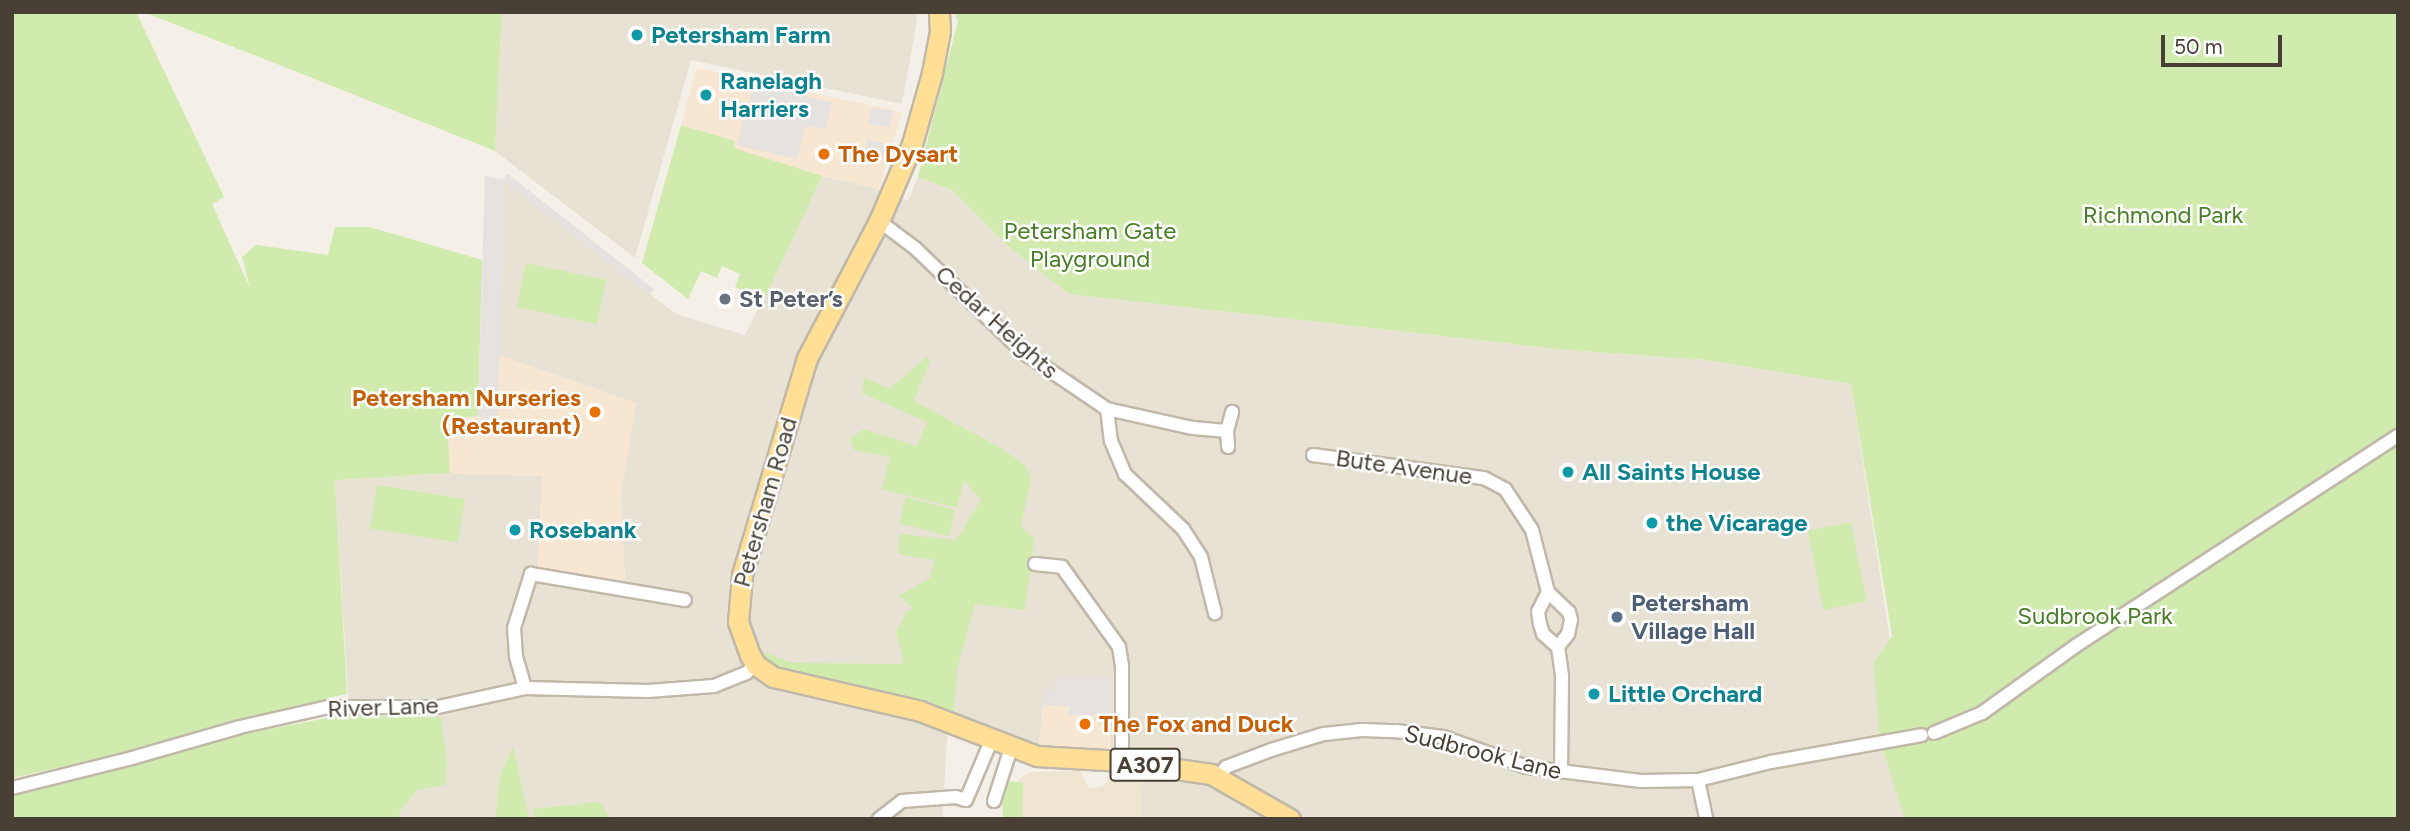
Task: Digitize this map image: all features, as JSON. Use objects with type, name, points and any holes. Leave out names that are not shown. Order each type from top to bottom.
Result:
[{"type":"main road","name":"Petersham Road","points":[[756,665],[738,622],[743,575],[807,358],[879,221],[904,166],[927,92],[938,44],[939,12]]},
{"type":"main road","name":"A307","points":[[756,665],[773,677],[920,711],[991,741],[1045,758],[1122,761],[1200,771],[1219,778],[1290,819]]},
{"type":"street","name":"Cedar Heights","points":[[879,221],[915,248],[1024,353],[1107,409],[1193,428],[1227,431]]},
{"type":"street","points":[[1107,409],[1111,441],[1125,474],[1183,529],[1201,557],[1215,613]]},
{"type":"street","points":[[1228,447],[1227,431],[1232,412]]},
{"type":"street","name":"Sudbrook Lane","points":[[1219,778],[1226,767],[1271,750],[1324,734],[1362,730],[1443,737],[1527,767],[1641,781],[1698,780],[1784,760],[1928,734],[1982,713],[2077,645],[2398,436]]},
{"type":"street","name":"Bute Avenue","points":[[1313,455],[1484,478],[1505,489],[1532,530],[1548,592],[1569,612],[1571,620],[1568,635],[1558,647]]},
{"type":"street","points":[[1035,564],[1062,567],[1119,647],[1122,665],[1122,761]]},
{"type":"street","points":[[525,688],[516,656],[514,628],[531,574],[685,600]]},
{"type":"street","name":"Bute Avenue","points":[[1548,592],[1538,612],[1543,634],[1558,647],[1562,677],[1562,772]]},
{"type":"street","name":"River Lane","points":[[12,788],[240,727],[328,707],[438,707],[525,688],[648,691],[714,686],[746,673],[756,665]]},
{"type":"street","points":[[879,819],[902,801],[956,797],[966,800],[991,741]]},
{"type":"street","points":[[994,802],[997,784],[1011,748]]},
{"type":"street","points":[[1698,780],[1706,819]]},
{"type":"shaded area","points":[[502,12],[916,12],[917,21],[902,104],[691,60],[635,258],[495,151]]},
{"type":"shaded area","points":[[697,68],[902,112],[879,189],[808,173],[733,148],[735,141],[681,125]]},
{"type":"shaded area","points":[[754,83],[832,103],[826,129],[805,126],[797,159],[737,145]]},
{"type":"shaded area","points":[[872,108],[894,111],[889,127],[868,124]]},
{"type":"shaded area","points":[[868,139],[894,147],[890,160],[864,152]]},
{"type":"shaded area","points":[[508,174],[654,289],[649,295],[503,180],[504,245],[497,419],[486,422],[478,416],[485,176],[503,179]]},
{"type":"shaded area","points":[[822,176],[879,189],[908,201],[918,177],[952,190],[1009,247],[1069,294],[1567,350],[1706,360],[1851,384],[1917,819],[1141,819],[1140,778],[1115,774],[1111,752],[1111,680],[1057,678],[1056,690],[1044,690],[1039,747],[953,715],[947,740],[942,819],[279,819],[350,727],[335,480],[450,473],[542,476],[538,568],[625,581],[621,496],[636,403],[499,355],[504,245],[503,179],[676,314],[745,335]]},
{"type":"shaded area","points":[[499,355],[636,403],[621,496],[625,581],[538,568],[542,476],[450,473],[447,418],[497,413]]},
{"type":"shaded area","points":[[1056,678],[1111,679],[1111,752],[1039,747],[1044,690],[1056,690]]},
{"type":"shaded area","points":[[1056,678],[1111,679],[1111,715],[1069,715],[1069,706],[1043,705],[1044,690],[1056,690]]},
{"type":"shaded area","points":[[1080,771],[1089,789],[1102,787],[1109,774],[1140,778],[1141,819],[1013,819],[1014,789],[1023,776],[1031,772]]},
{"type":"green space","points":[[12,12],[136,12],[224,197],[212,204],[250,288],[242,257],[256,245],[328,255],[335,227],[370,227],[482,260],[478,416],[447,419],[450,473],[335,480],[347,694],[327,698],[342,702],[12,778]]},
{"type":"green space","points":[[143,12],[502,12],[495,151],[272,62]]},
{"type":"green space","name":"Richmond Park","points":[[954,12],[2398,12],[2398,819],[1905,819],[1879,737],[1874,662],[1892,636],[1851,384],[1706,360],[1567,350],[1069,294],[1009,247],[952,190],[918,177],[958,21]]},
{"type":"green space","points":[[681,125],[735,141],[734,148],[822,176],[764,300],[735,287],[740,274],[722,266],[717,278],[701,271],[688,299],[642,263]]},
{"type":"green space","points":[[526,263],[606,280],[597,324],[517,307]]},
{"type":"green space","points":[[927,357],[930,361],[914,401],[999,447],[1026,466],[1031,480],[1021,526],[1034,539],[1025,610],[975,604],[957,670],[954,714],[781,671],[769,664],[763,652],[793,663],[904,664],[896,633],[906,612],[913,608],[899,596],[930,578],[934,560],[898,554],[900,534],[956,540],[981,500],[964,480],[957,508],[882,489],[890,457],[854,450],[850,439],[864,429],[917,446],[927,422],[862,393],[864,377],[889,389]]},
{"type":"green space","points":[[377,485],[465,499],[458,542],[370,528]]},
{"type":"green space","points":[[906,497],[955,510],[948,536],[899,523]]},
{"type":"green space","points":[[1851,522],[1866,602],[1823,610],[1808,530]]},
{"type":"green space","points":[[342,715],[441,717],[447,763],[445,785],[417,790],[399,812],[401,819],[12,819],[12,780]]},
{"type":"green space","points":[[513,746],[529,819],[495,819],[500,777]]},
{"type":"green space","points":[[1010,781],[1023,783],[1022,819],[1003,819],[1002,794]]},
{"type":"green space","points":[[600,802],[610,819],[535,819],[533,809]]},
{"type":"place","name":"Petersham Farm","points":[[637,35]]},
{"type":"place","name":"Ranelagh Harriers","points":[[706,95]]},
{"type":"place","name":"The Dysart","points":[[824,154]]},
{"type":"place","name":"St Peter’s","points":[[725,299]]},
{"type":"place","name":"Petersham Nurseries (Restaurant)","points":[[595,412]]},
{"type":"place","name":"All Saints House","points":[[1568,472]]},
{"type":"place","name":"the Vicarage","points":[[1652,523]]},
{"type":"place","name":"Rosebank","points":[[515,530]]},
{"type":"place","name":"Petersham Village Hall","points":[[1617,617]]},
{"type":"place","name":"Little Orchard","points":[[1594,694]]},
{"type":"place","name":"The Fox and Duck","points":[[1085,724]]},
{"type":"park label","name":"Petersham Gate Playground","points":[[1090,245]]},
{"type":"park label","name":"Sudbrook Park","points":[[2095,616]]}]
